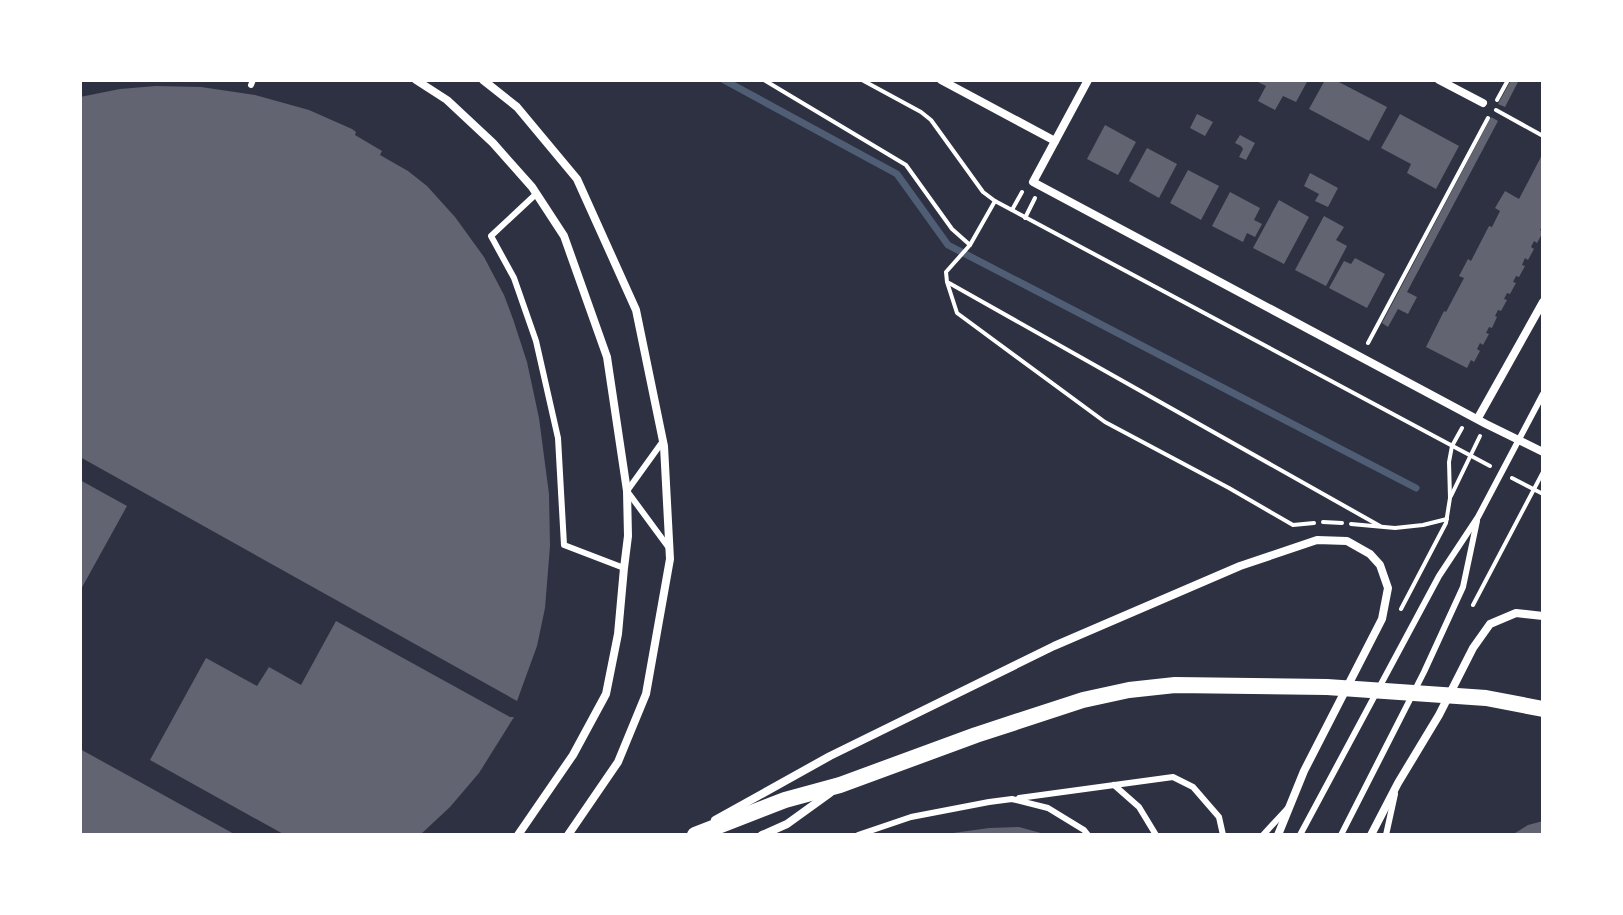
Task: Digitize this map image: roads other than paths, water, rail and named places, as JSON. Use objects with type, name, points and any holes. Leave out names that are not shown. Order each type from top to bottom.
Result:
[{"type":"main road","points":[[695,835],[785,800],[840,785],[976,735],[1083,700],[1129,690],[1175,685],[1327,687],[1486,698],[1543,709]]},
{"type":"street","points":[[416,80],[447,100],[493,143],[536,194],[564,236],[607,357],[627,491],[628,536],[618,634],[606,694],[573,755],[518,835]]},
{"type":"street","points":[[483,80],[517,107],[577,179],[636,310],[663,441],[670,559],[646,694],[618,762],[568,835]]},
{"type":"street","points":[[941,80],[1055,141]]},
{"type":"street","points":[[1088,80],[1033,182],[1543,452]]},
{"type":"street","points":[[1439,80],[1483,103]]},
{"type":"street","points":[[1478,419],[1543,302]]},
{"type":"street","points":[[688,835],[830,756],[1054,646],[1240,566],[1317,540],[1347,541],[1370,554],[1380,565],[1388,588],[1382,619],[1304,771],[1278,835]]},
{"type":"street","points":[[1371,835],[1473,648],[1490,624],[1516,613],[1543,616]]},
{"type":"street","points":[[762,835],[787,824],[840,785]]},
{"type":"lane","points":[[536,194],[491,236],[514,278],[536,341],[558,438],[564,545],[624,568]]},
{"type":"lane","points":[[1300,835],[1439,576],[1478,517],[1543,394]]},
{"type":"lane","points":[[663,441],[627,491],[670,549]]},
{"type":"lane","points":[[1341,835],[1424,672],[1463,587],[1478,517]]},
{"type":"lane","points":[[858,835],[911,817],[1012,799],[1173,777],[1193,787],[1202,797],[1219,817],[1223,835]]},
{"type":"lane","points":[[1386,835],[1398,783]]},
{"type":"lane","points":[[1114,785],[1139,807],[1156,835]]},
{"type":"lane","points":[[1012,799],[1048,808],[1088,835]]},
{"type":"lane","points":[[1263,835],[1291,805]]},
{"type":"waterway","points":[[724,80],[897,174],[948,245],[1416,488]]}]
